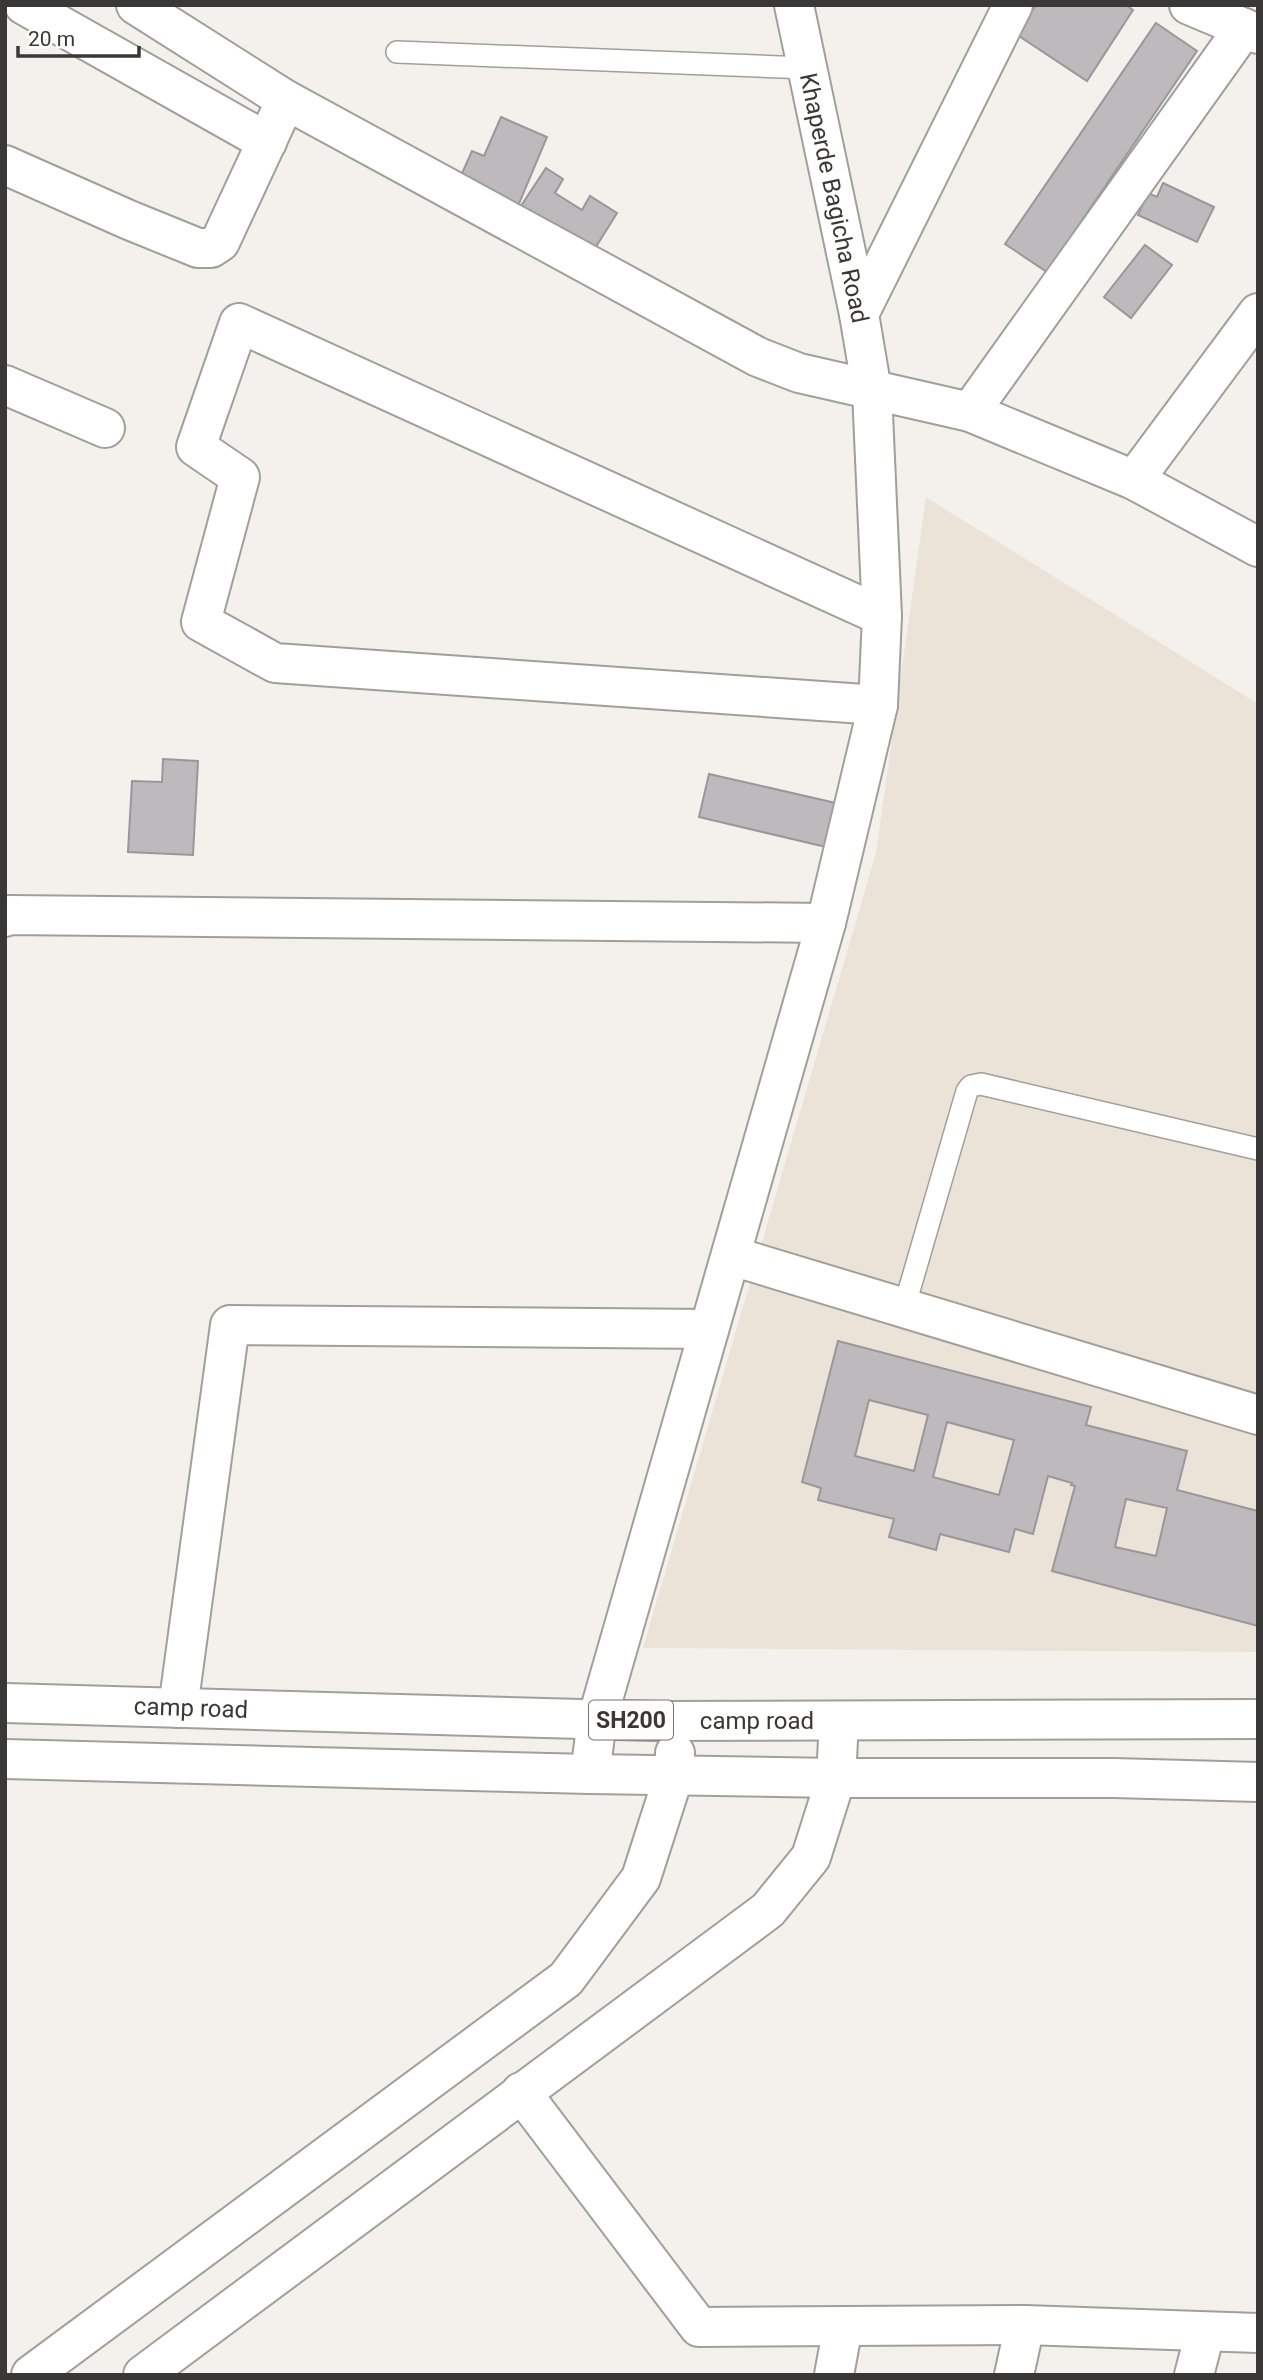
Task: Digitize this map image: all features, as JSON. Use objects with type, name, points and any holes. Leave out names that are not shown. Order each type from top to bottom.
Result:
[{"type":"street","points":[[24,5],[267,142]]},
{"type":"street","points":[[135,5],[286,100],[758,357],[799,373],[970,412],[1134,480],[1258,547]]},
{"type":"street","name":"Khaperde Bagicha Road","points":[[590,1774],[597,1720],[826,923],[878,705],[882,616],[872,391],[859,314],[794,5]]},
{"type":"street","points":[[859,314],[1013,5]]},
{"type":"street","points":[[970,412],[1251,31],[1189,5]]},
{"type":"street","points":[[5,165],[198,248],[211,248],[220,242],[286,100]]},
{"type":"street","points":[[1134,480],[1258,313]]},
{"type":"street","points":[[878,705],[275,663],[201,622],[240,477],[196,447],[239,323],[882,616]]},
{"type":"street","points":[[5,385],[105,428]]},
{"type":"street","points":[[5,917],[826,923]]},
{"type":"street","points":[[732,1256],[1258,1415]]},
{"type":"street","points":[[178,1708],[230,1325],[709,1329]]},
{"type":"street","name":"camp road","points":[[5,1703],[597,1720],[1258,1719]]},
{"type":"street","points":[[390,1769],[392,1714]]},
{"type":"street","points":[[31,2375],[566,1979],[641,1878],[674,1775],[677,1721]]},
{"type":"street","points":[[760,1775],[763,1721]]},
{"type":"street","points":[[143,2375],[768,1910],[811,1857],[836,1778],[839,1721]]},
{"type":"street","name":"SH200","points":[[5,1759],[590,1774],[836,1778],[1114,1778],[1258,1782]]},
{"type":"street","points":[[521,2092],[699,2327],[1025,2325],[1258,2333]]},
{"type":"street","points":[[1014,2375],[1025,2325]]},
{"type":"street","points":[[834,2375],[844,2326]]},
{"type":"street","points":[[1194,2375],[1205,2333]]},
{"type":"lane","points":[[397,52],[806,68]]},
{"type":"lane","points":[[904,1308],[967,1091],[971,1086],[981,1084],[1258,1149]]},
{"type":"shaded area","points":[[926,497],[1258,704],[1258,1652],[643,1648],[876,853]]},
{"type":"building","points":[[1036,5],[1126,5],[1133,10],[1087,81],[1016,34]]},
{"type":"building","points":[[1156,23],[1197,51],[1047,272],[1005,244]]},
{"type":"building","points":[[501,117],[547,137],[518,206],[459,180],[472,151],[484,156]]},
{"type":"building","points":[[546,168],[563,179],[555,193],[582,210],[590,196],[617,213],[589,258],[517,212]]},
{"type":"building","points":[[1163,183],[1214,207],[1197,242],[1138,215],[1148,193],[1157,197]]},
{"type":"building","points":[[1145,245],[1172,265],[1131,318],[1104,297]]},
{"type":"building","points":[[163,759],[198,761],[193,855],[128,852],[132,781],[162,782]]},
{"type":"building","points":[[709,774],[836,803],[826,847],[699,817]]},
{"type":"building","points":[[838,1341],[1091,1407],[1086,1425],[1187,1451],[1177,1490],[1258,1511],[1258,1626],[1052,1571],[1075,1486],[1071,1485],[1072,1483],[1048,1476],[1033,1534],[1015,1529],[1009,1552],[940,1534],[936,1550],[889,1537],[894,1519],[818,1500],[821,1488],[802,1482]],"holes":[[[869,1400],[928,1415],[914,1471],[855,1456]],[[947,1422],[1014,1440],[999,1495],[933,1477]],[[1126,1499],[1167,1508],[1156,1556],[1115,1547]]]}]
